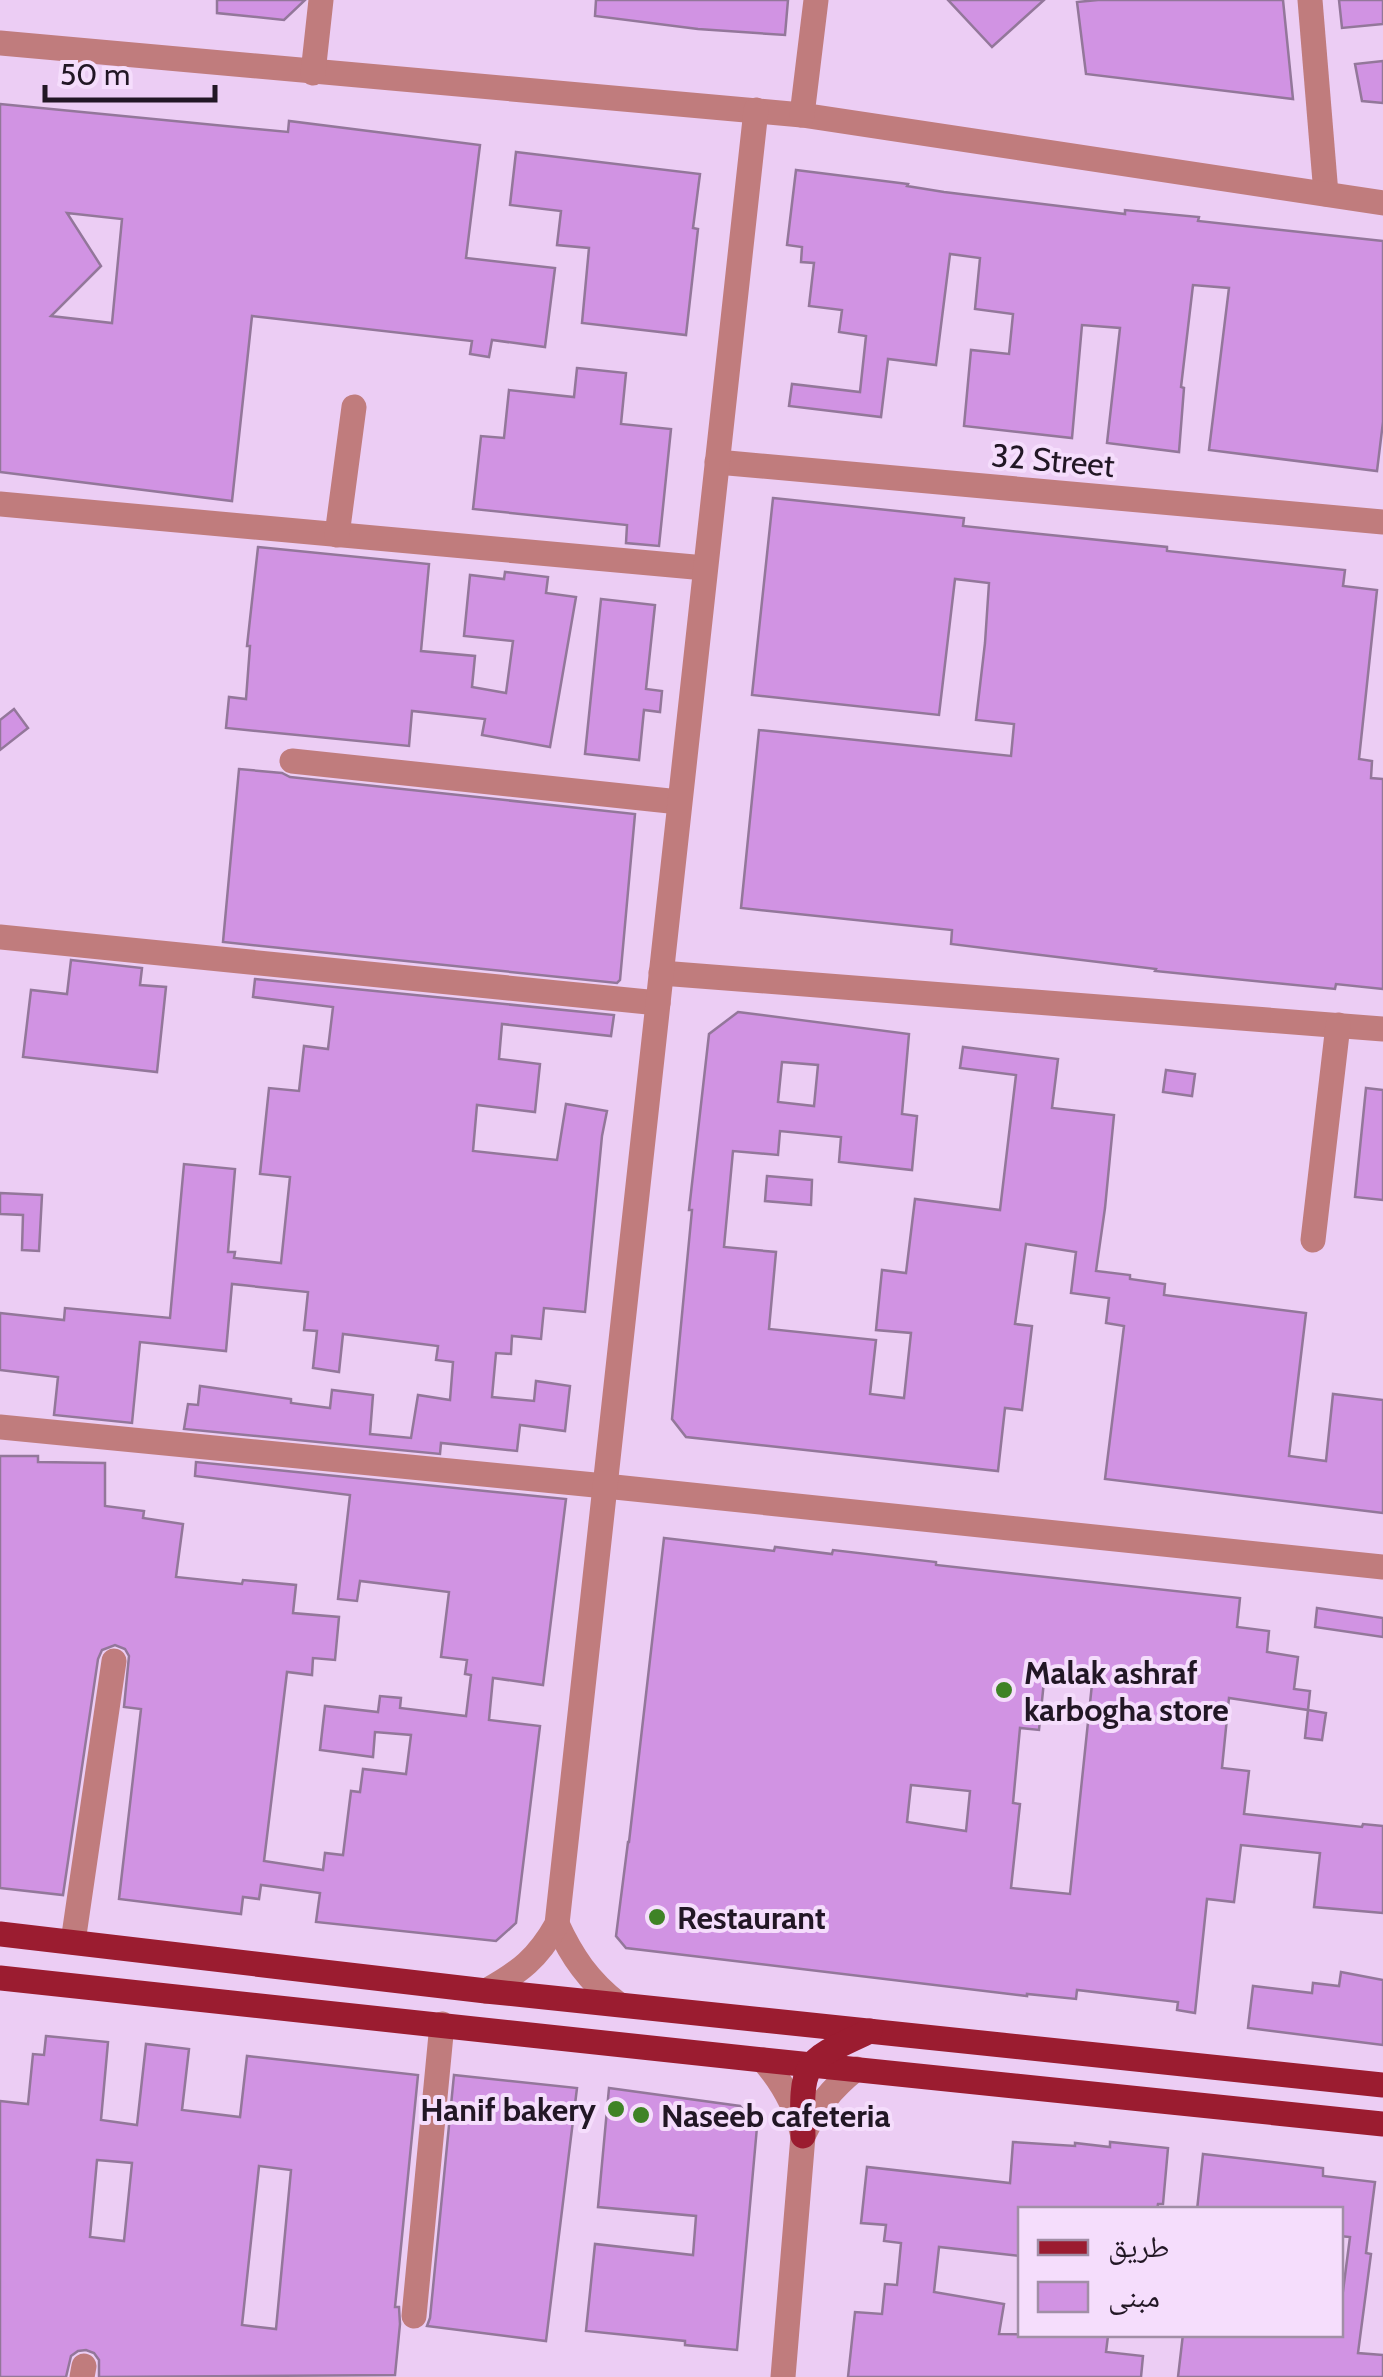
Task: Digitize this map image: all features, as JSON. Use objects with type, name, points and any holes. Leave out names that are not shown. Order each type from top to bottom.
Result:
[{"type":"main road","points":[[0,1934],[1383,2085]]},
{"type":"main road","points":[[0,1978],[1383,2124]]},
{"type":"main road","points":[[803,2136],[802,2090],[810,2065],[830,2050],[870,2032]]},
{"type":"street","points":[[313,72],[321,0]]},
{"type":"street","points":[[802,116],[816,0]]},
{"type":"street","points":[[1310,0],[1326,194]]},
{"type":"street","points":[[0,43],[756,110],[1383,203]]},
{"type":"street","points":[[486,1990],[525,1967],[557,1924],[756,110]]},
{"type":"street","points":[[338,535],[354,408]]},
{"type":"street","name":"32 Street","points":[[716,462],[1383,522]]},
{"type":"street","points":[[0,504],[705,568]]},
{"type":"street","points":[[292,762],[679,802]]},
{"type":"street","points":[[0,937],[658,1003]]},
{"type":"street","points":[[661,972],[1383,1029]]},
{"type":"street","points":[[1313,1240],[1338,1025]]},
{"type":"street","points":[[0,1427],[1383,1567]]},
{"type":"street","points":[[73,1942],[114,1660]]},
{"type":"street","points":[[557,1924],[586,1974],[617,2003]]},
{"type":"street","points":[[414,2316],[442,2024]]},
{"type":"street","points":[[763,2060],[793,2103],[803,2136],[783,2377]]},
{"type":"street","points":[[803,2136],[819,2105],[856,2069]]},
{"type":"building","points":[[217,0],[305,0],[284,20],[217,13]]},
{"type":"building","points":[[596,0],[788,0],[785,35],[595,16]]},
{"type":"building","points":[[948,0],[1044,0],[992,47]]},
{"type":"building","points":[[1283,0],[1293,99],[1086,74],[1077,2]]},
{"type":"building","points":[[1339,0],[1383,0],[1383,24],[1342,28]]},
{"type":"building","points":[[1383,61],[1383,103],[1362,101],[1355,64]]},
{"type":"building","points":[[0,104],[288,132],[289,121],[480,145],[466,258],[555,268],[545,347],[492,340],[489,357],[470,354],[472,341],[252,316],[232,501],[0,472]],"holes":[[[67,213],[122,219],[112,323],[51,316],[101,266]]]},
{"type":"building","points":[[516,152],[700,174],[686,335],[582,323],[589,248],[557,245],[561,211],[510,205]]},
{"type":"building","points":[[796,170],[1125,214],[1125,210],[1199,217],[1198,221],[1383,241],[1383,422],[1377,471],[1209,450],[1229,288],[1193,285],[1181,387],[1184,388],[1179,452],[1107,443],[1120,328],[1082,325],[1072,438],[964,426],[971,350],[1009,354],[1013,314],[975,309],[980,258],[950,254],[936,365],[888,359],[881,417],[789,406],[792,384],[860,392],[866,336],[839,332],[842,310],[809,306],[814,263],[801,262],[802,247],[787,245]]},
{"type":"building","points":[[577,368],[626,373],[621,424],[671,429],[659,546],[626,543],[627,525],[473,509],[481,436],[504,438],[509,390],[574,397]]},
{"type":"building","points":[[773,498],[964,518],[963,526],[1345,570],[1343,586],[1377,590],[1359,759],[1372,761],[1371,778],[1383,779],[1383,989],[1336,984],[1335,989],[1155,971],[951,944],[952,930],[741,908],[759,730],[1011,756],[1014,724],[976,720],[989,583],[955,579],[939,715],[752,695]]},
{"type":"building","points":[[258,547],[429,564],[421,651],[475,656],[472,687],[506,693],[513,641],[464,636],[470,575],[504,579],[505,572],[548,577],[546,593],[576,597],[550,747],[482,735],[485,719],[412,711],[409,746],[226,728],[229,697],[246,699],[247,646]]},
{"type":"building","points":[[601,599],[655,605],[646,689],[662,691],[660,712],[644,710],[639,760],[585,754]]},
{"type":"building","points":[[14,709],[28,728],[0,750],[0,720]]},
{"type":"building","points":[[239,769],[635,814],[620,980],[617,983],[223,942]]},
{"type":"building","points":[[71,960],[142,968],[140,985],[166,987],[157,1072],[23,1057],[31,990],[67,994]]},
{"type":"building","points":[[255,979],[614,1015],[611,1036],[502,1024],[499,1059],[540,1064],[535,1112],[477,1105],[473,1151],[557,1160],[566,1104],[607,1111],[585,1312],[544,1308],[541,1339],[512,1336],[511,1354],[496,1353],[492,1397],[534,1401],[536,1381],[570,1386],[565,1431],[520,1425],[517,1451],[441,1443],[440,1454],[184,1429],[188,1404],[198,1405],[200,1386],[330,1408],[332,1390],[373,1395],[370,1434],[411,1438],[418,1395],[450,1400],[453,1362],[436,1360],[438,1346],[343,1334],[339,1372],[313,1368],[317,1331],[304,1330],[308,1292],[232,1284],[226,1351],[140,1342],[132,1423],[54,1415],[58,1377],[0,1370],[0,1313],[64,1320],[65,1308],[170,1318],[184,1164],[235,1169],[228,1252],[235,1252],[234,1258],[281,1263],[290,1177],[260,1174],[269,1088],[299,1091],[304,1046],[328,1049],[333,1007],[253,997]]},
{"type":"building","points":[[738,1012],[909,1034],[902,1114],[917,1116],[912,1170],[839,1162],[841,1137],[780,1131],[778,1155],[733,1151],[724,1247],[776,1252],[769,1329],[876,1340],[870,1394],[904,1398],[911,1333],[876,1330],[882,1270],[906,1273],[915,1199],[1000,1210],[1016,1075],[960,1068],[963,1047],[1058,1059],[1052,1108],[1114,1115],[1096,1271],[1165,1284],[1164,1295],[1306,1313],[1289,1456],[1326,1461],[1333,1394],[1383,1400],[1383,1513],[1105,1479],[1124,1326],[1106,1323],[1109,1298],[1071,1293],[1076,1252],[1026,1244],[1015,1324],[1032,1326],[1022,1410],[1005,1408],[998,1471],[686,1437],[672,1419],[689,1210],[709,1034]],"holes":[[[782,1062],[818,1065],[814,1106],[778,1102]]]},
{"type":"building","points":[[1166,1070],[1195,1074],[1192,1096],[1163,1092]]},
{"type":"building","points":[[1366,1088],[1383,1090],[1383,1200],[1355,1197]]},
{"type":"building","points":[[767,1176],[812,1180],[811,1205],[765,1201]]},
{"type":"building","points":[[0,1193],[42,1195],[39,1251],[22,1250],[23,1215],[0,1214]]},
{"type":"building","points":[[0,1456],[38,1456],[38,1462],[105,1463],[105,1506],[144,1511],[143,1518],[183,1524],[176,1577],[296,1585],[293,1613],[339,1617],[335,1660],[313,1658],[312,1675],[287,1672],[264,1861],[323,1870],[325,1853],[343,1855],[351,1791],[360,1792],[363,1769],[406,1774],[411,1735],[375,1732],[373,1757],[320,1750],[325,1706],[378,1712],[380,1696],[401,1698],[400,1708],[466,1716],[471,1675],[465,1674],[467,1660],[441,1657],[449,1592],[360,1581],[357,1601],[338,1599],[350,1495],[195,1476],[196,1462],[566,1499],[543,1685],[493,1678],[489,1720],[540,1726],[516,1923],[496,1941],[316,1922],[320,1893],[261,1885],[259,1899],[243,1897],[241,1914],[119,1899],[141,1709],[124,1707],[129,1656],[125,1649],[115,1645],[102,1650],[98,1659],[63,1895],[0,1888]]},
{"type":"building","points":[[664,1538],[774,1551],[775,1547],[832,1554],[833,1550],[1240,1598],[1237,1627],[1269,1631],[1267,1652],[1298,1657],[1294,1689],[1310,1691],[1308,1710],[1229,1698],[1222,1768],[1249,1771],[1244,1814],[1383,1826],[1383,1913],[1314,1907],[1320,1853],[1241,1845],[1234,1902],[1207,1899],[1195,2013],[1177,2010],[1178,2002],[1077,1990],[1076,1999],[1027,1996],[626,1948],[616,1936]],"holes":[[[1044,1681],[1092,1684],[1070,1894],[1011,1888],[1020,1804],[1013,1803],[1020,1728],[1039,1730]],[[911,1785],[970,1791],[966,1831],[907,1822]]]},
{"type":"building","points":[[1317,1608],[1383,1618],[1383,1637],[1315,1627]]},
{"type":"building","points":[[1308,1710],[1326,1713],[1322,1740],[1305,1738]]},
{"type":"building","points":[[1341,1972],[1383,1980],[1383,2045],[1248,2028],[1253,1986],[1312,1993],[1313,1983],[1339,1986]]},
{"type":"building","points":[[46,2036],[108,2042],[101,2120],[137,2125],[146,2044],[189,2049],[182,2110],[240,2117],[247,2056],[418,2075],[395,2307],[399,2307],[400,2324],[395,2375],[99,2377],[99,2360],[86,2350],[71,2356],[66,2377],[0,2377],[0,2101],[28,2104],[33,2054],[44,2055]],"holes":[[[97,2160],[132,2163],[124,2241],[90,2237]],[[259,2166],[291,2170],[276,2329],[242,2325]]]},
{"type":"building","points":[[454,2075],[577,2088],[546,2341],[427,2326]]},
{"type":"building","points":[[609,2088],[740,2106],[757,2127],[737,2350],[586,2331],[595,2244],[693,2255],[696,2216],[598,2207]]},
{"type":"building","points":[[1013,2142],[1110,2147],[1110,2142],[1168,2148],[1163,2204],[1158,2207],[1018,2207],[1018,2256],[939,2247],[934,2292],[1004,2304],[999,2334],[1108,2337],[1106,2352],[1143,2356],[1141,2377],[848,2377],[855,2312],[882,2314],[885,2284],[897,2285],[901,2243],[884,2241],[886,2225],[861,2223],[867,2167],[1010,2183]]},
{"type":"building","points":[[1203,2154],[1323,2168],[1323,2176],[1375,2182],[1366,2253],[1371,2254],[1358,2353],[1383,2355],[1383,2377],[1178,2377],[1183,2337],[1343,2337],[1343,2291],[1350,2237],[1343,2236],[1343,2207],[1197,2207]]},
{"type":"place","name":"Malak ashraf karbogha store","points":[[1004,1690]]},
{"type":"place","name":"Restaurant","points":[[657,1917]]},
{"type":"place","name":"Hanif bakery","points":[[616,2109]]},
{"type":"place","name":"Naseeb cafeteria","points":[[641,2115]]}]
